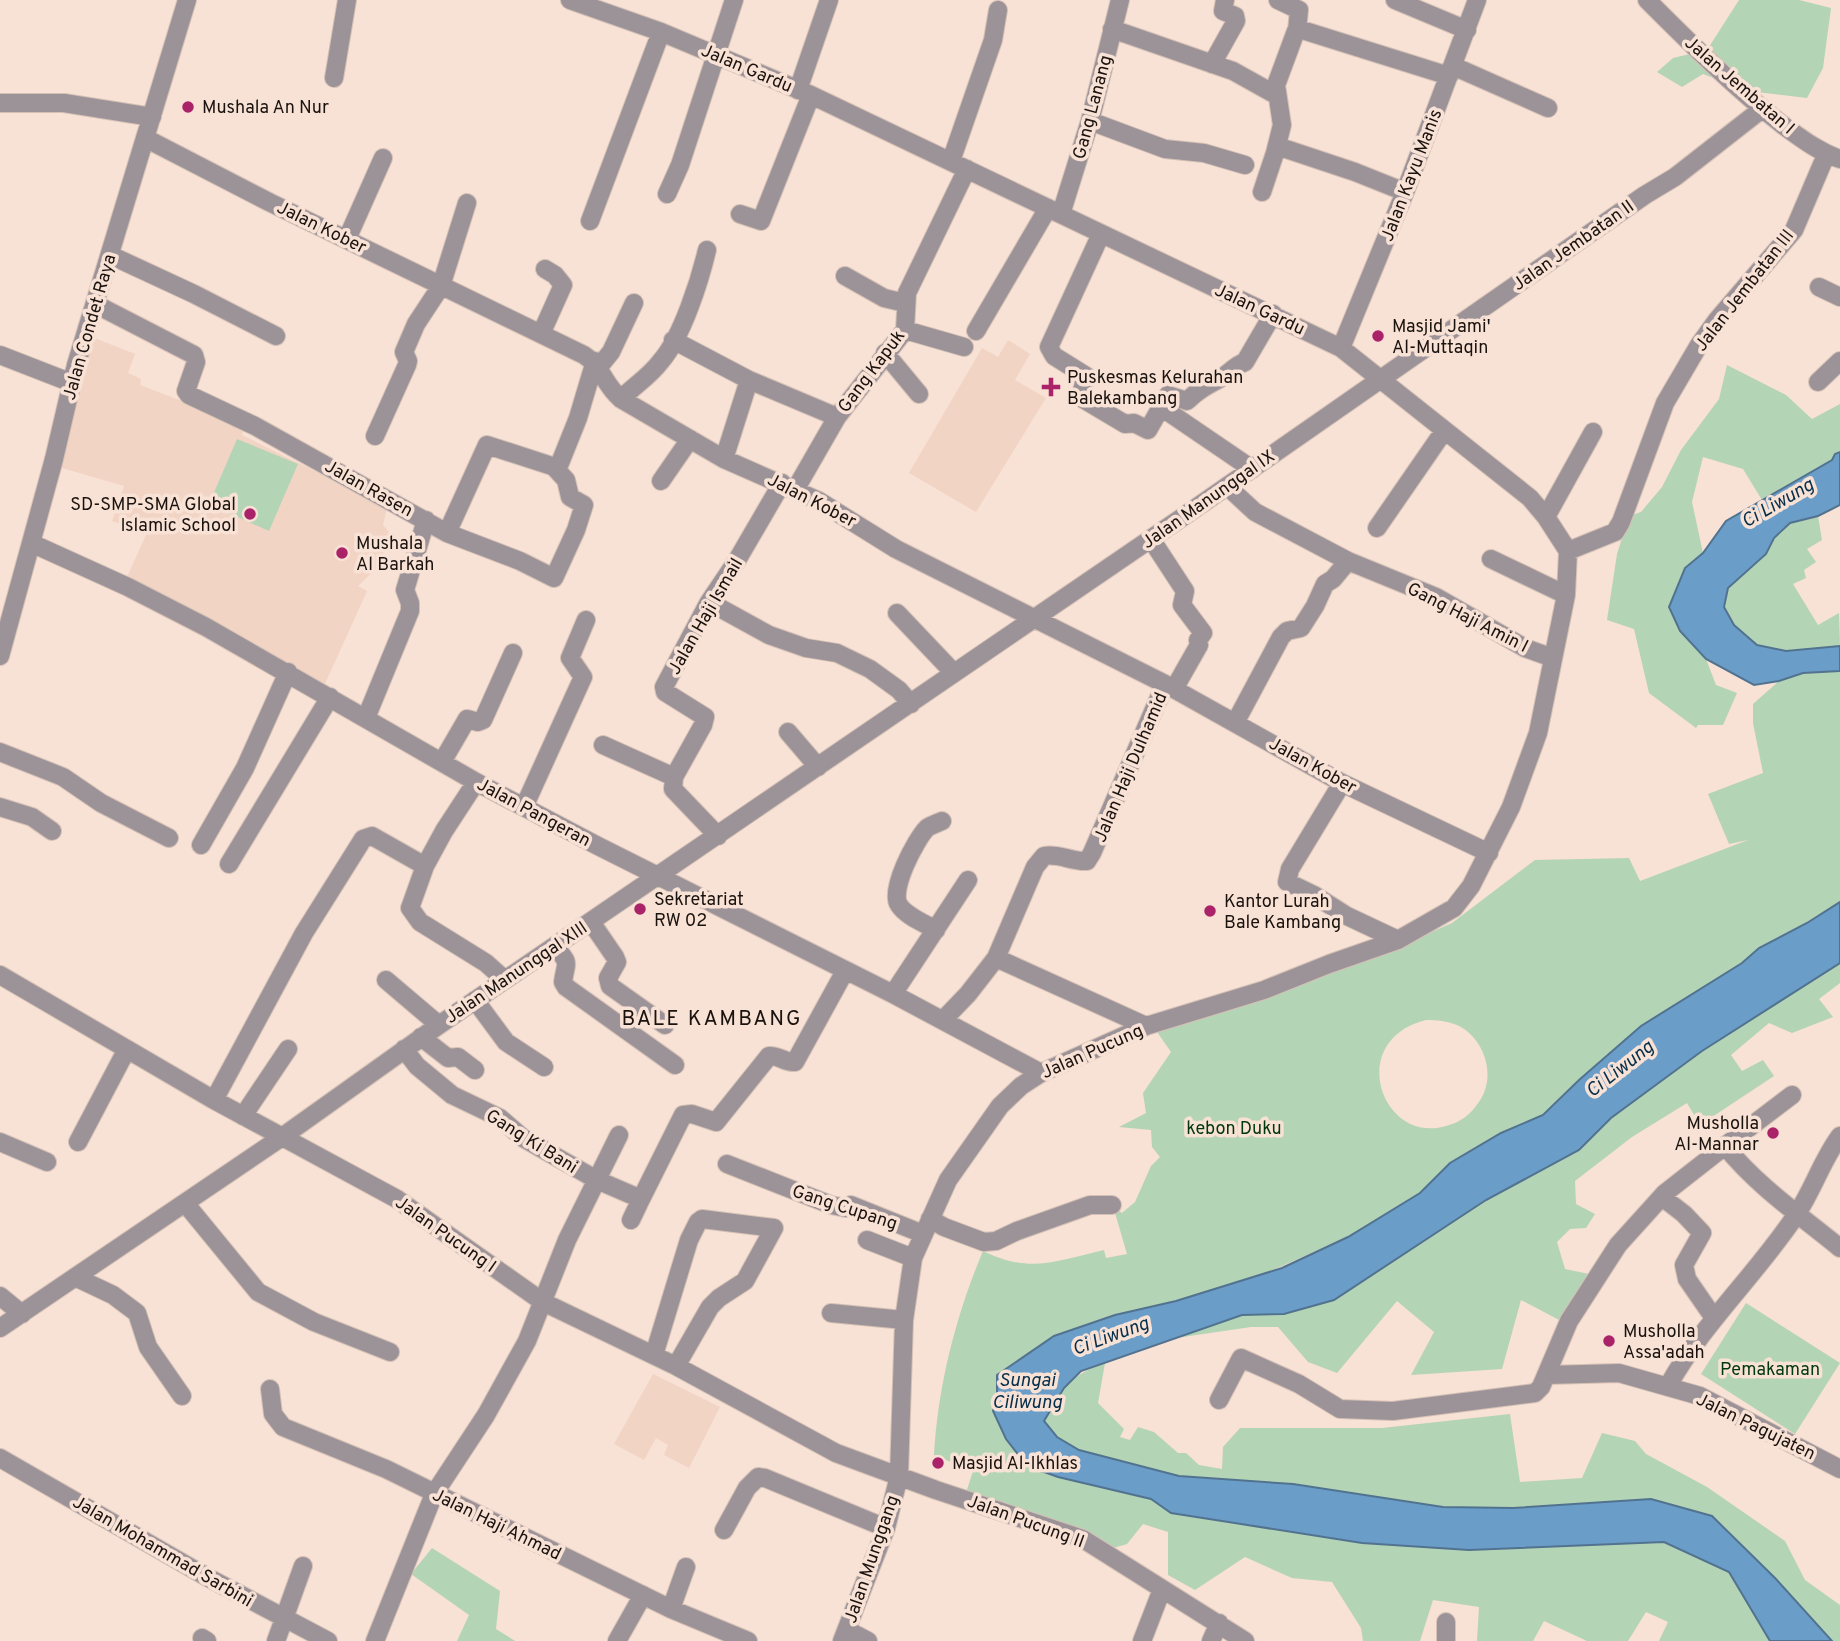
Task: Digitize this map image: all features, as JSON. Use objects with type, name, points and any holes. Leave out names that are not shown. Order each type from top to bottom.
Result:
[{"type":"street","name":"Jalan Condet Raya","points":[[0,656],[72,383],[187,0]]},
{"type":"street","points":[[334,78],[347,0]]},
{"type":"street","name":"Jalan Gardu","points":[[570,0],[621,8],[661,32],[805,92],[1341,348],[1530,498],[1568,551]]},
{"type":"street","points":[[667,194],[680,165],[734,0]]},
{"type":"street","points":[[740,214],[761,221],[805,92],[829,0]]},
{"type":"street","name":"Gang Lanang","points":[[976,331],[1055,211],[1090,121],[1120,0]]},
{"type":"street","points":[[1225,0],[1223,10],[1236,17]]},
{"type":"street","points":[[1212,64],[1244,0]]},
{"type":"street","points":[[1262,192],[1282,125],[1276,85],[1297,31],[1299,10],[1279,0]]},
{"type":"street","points":[[1395,0],[1467,30]]},
{"type":"street","name":"Jalan Kayu Manis","points":[[1341,348],[1405,192],[1477,0]]},
{"type":"street","name":"Jalan Jembatan I","points":[[1647,0],[1762,108],[1833,157]]},
{"type":"street","name":"Gang Kapuk","points":[[788,487],[837,417],[905,330],[905,303],[959,165],[993,40],[998,10]]},
{"type":"street","points":[[1112,29],[1233,71],[1276,95]]},
{"type":"street","points":[[1297,31],[1303,29],[1451,71],[1548,108]]},
{"type":"street","points":[[590,221],[661,32]]},
{"type":"street","points":[[0,103],[64,103],[152,117]]},
{"type":"street","name":"Jalan Jembatan II","points":[[1381,379],[1675,177],[1762,108]]},
{"type":"street","points":[[1090,121],[1165,149],[1204,153],[1245,165]]},
{"type":"street","name":"Jalan Kober","points":[[145,138],[541,334],[596,365],[609,389],[621,399],[724,459],[788,487],[858,523],[897,549],[1170,686],[1342,783],[1490,850]]},
{"type":"street","points":[[1277,146],[1405,192]]},
{"type":"street","name":"Jalan Jembatan III","points":[[1568,551],[1615,532],[1665,403],[1717,320],[1794,230],[1833,157]]},
{"type":"street","points":[[347,239],[383,158]]},
{"type":"street","points":[[375,436],[407,365],[405,347],[416,324],[441,286],[467,203]]},
{"type":"street","points":[[1101,234],[1049,347],[1050,352],[1086,376],[1081,394],[1083,399],[1125,424],[1134,423],[1148,430],[1170,395],[1188,401],[1198,390],[1246,369],[1245,362],[1273,314]]},
{"type":"street","points":[[621,399],[663,360],[700,278],[707,250]]},
{"type":"street","points":[[110,255],[276,336]]},
{"type":"street","points":[[541,334],[563,285],[555,275],[545,269]]},
{"type":"street","points":[[845,276],[884,298],[905,303]]},
{"type":"street","points":[[1819,287],[1840,297]]},
{"type":"street","points":[[447,533],[487,445],[558,468],[596,365],[611,352],[634,303]]},
{"type":"street","name":"Jalan Rasen","points":[[95,304],[196,356],[186,392],[255,426],[447,533],[508,556],[554,578],[576,530],[584,505],[570,497],[566,480],[555,468]]},
{"type":"street","points":[[905,330],[964,347]]},
{"type":"street","points":[[673,340],[749,380],[837,417]]},
{"type":"street","points":[[885,353],[919,394]]},
{"type":"street","points":[[0,355],[72,383]]},
{"type":"street","points":[[1818,382],[1840,361]]},
{"type":"street","name":"Jalan Manunggal IX","points":[[1034,618],[1381,379]]},
{"type":"street","points":[[724,459],[749,380]]},
{"type":"street","points":[[1161,407],[1252,469]]},
{"type":"street","points":[[1377,528],[1444,431]]},
{"type":"street","points":[[1546,517],[1593,432]]},
{"type":"street","points":[[661,481],[690,439]]},
{"type":"street","name":"Gang Haji Amin I","points":[[1227,486],[1255,512],[1348,561],[1436,597],[1525,648],[1551,658]]},
{"type":"street","name":"Jalan Haji Ismail","points":[[674,777],[705,717],[665,692],[664,687],[709,602],[788,487]]},
{"type":"street","points":[[366,718],[410,611],[405,590],[426,520]]},
{"type":"street","points":[[1151,539],[1185,591],[1182,605],[1203,633],[1198,640],[1199,645],[1170,686]]},
{"type":"street","name":"Jalan Pangeran","points":[[31,543],[128,587],[288,672],[476,782],[893,994],[1041,1073]]},
{"type":"street","points":[[1490,850],[1511,807],[1538,733],[1551,658],[1566,595],[1568,551]]},
{"type":"street","points":[[1491,559],[1566,595]]},
{"type":"street","points":[[1235,723],[1281,637],[1287,631],[1301,628],[1325,584],[1333,579],[1348,561]]},
{"type":"street","points":[[709,602],[769,635],[806,648],[837,653],[870,668],[900,690],[911,704]]},
{"type":"street","points":[[897,613],[954,673]]},
{"type":"street","name":"Jalan Manunggal XIII","points":[[0,1328],[282,1137],[421,1037],[1034,618]]},
{"type":"street","points":[[524,807],[583,677],[570,658],[586,620]]},
{"type":"street","points":[[442,762],[467,719],[478,722],[482,720],[513,653]]},
{"type":"street","points":[[201,845],[245,768],[288,672]]},
{"type":"street","name":"Jalan Haji Dulhamid","points":[[943,1020],[968,994],[996,958],[1035,867],[1044,856],[1052,854],[1076,862],[1087,861],[1170,686]]},
{"type":"street","points":[[229,864],[330,698]]},
{"type":"street","points":[[788,732],[818,767]]},
{"type":"street","points":[[603,745],[674,777],[675,793],[718,835]]},
{"type":"street","points":[[0,752],[63,777],[101,803],[169,838]]},
{"type":"street","points":[[476,782],[425,866],[410,908],[420,922],[486,962],[505,980]]},
{"type":"street","points":[[1342,783],[1290,869],[1287,882],[1347,916],[1398,940]]},
{"type":"street","points":[[0,807],[32,817],[52,831]]},
{"type":"street","points":[[936,930],[910,915],[899,906],[896,898],[900,880],[917,842],[928,827],[942,821]]},
{"type":"street","points":[[214,1100],[304,933],[363,839],[372,836],[425,866]]},
{"type":"street","name":"Jalan Pucung","points":[[899,1476],[904,1320],[913,1258],[948,1180],[972,1142],[1000,1106],[1021,1086],[1041,1073],[1146,1026],[1264,990],[1398,940],[1454,908],[1471,886],[1490,850]]},
{"type":"street","points":[[893,994],[968,880]]},
{"type":"street","points":[[591,922],[617,962],[608,978],[610,986],[666,1025]]},
{"type":"street","points":[[555,946],[567,961],[563,982],[566,987],[675,1065]]},
{"type":"street","points":[[996,958],[1146,1026]]},
{"type":"street","points":[[631,1220],[683,1115],[692,1114],[716,1122],[769,1056],[774,1055],[790,1063],[794,1062],[845,971]]},
{"type":"street","name":"Jalan Pucung I","points":[[0,975],[214,1100],[421,1213],[543,1302],[676,1366],[836,1453],[899,1476]]},
{"type":"street","points":[[386,980],[439,1025]]},
{"type":"street","points":[[475,1000],[506,1042],[544,1067]]},
{"type":"street","points":[[421,1037],[448,1058],[460,1058],[475,1070]]},
{"type":"street","points":[[78,1142],[127,1049]]},
{"type":"street","points":[[243,1116],[288,1049]]},
{"type":"street","name":"Gang Ki Bani","points":[[404,1049],[417,1066],[442,1088],[500,1118],[523,1138],[597,1180],[641,1199]]},
{"type":"street","points":[[1219,1400],[1241,1358],[1299,1384],[1340,1409],[1372,1412],[1535,1393],[1547,1375],[1569,1321],[1618,1245],[1661,1197],[1792,1095]]},
{"type":"street","points":[[375,1641],[434,1494],[513,1369],[527,1341],[567,1240],[619,1135]]},
{"type":"street","points":[[1668,1386],[1684,1358],[1714,1318],[1764,1259],[1798,1213],[1831,1148],[1840,1136]]},
{"type":"street","points":[[0,1142],[47,1162]]},
{"type":"street","points":[[1725,1146],[1751,1174],[1840,1248]]},
{"type":"street","name":"Gang Cupang","points":[[727,1164],[831,1205],[846,1208],[852,1205],[926,1227],[944,1227],[984,1242],[996,1241],[1090,1205],[1112,1205]]},
{"type":"street","points":[[1661,1197],[1684,1214],[1702,1233],[1684,1265],[1687,1279],[1714,1318]]},
{"type":"street","points":[[185,1203],[258,1292],[289,1311],[390,1352]]},
{"type":"street","points":[[654,1355],[689,1240],[698,1222],[702,1219],[774,1228],[745,1281],[710,1307],[676,1366]]},
{"type":"street","points":[[867,1240],[913,1258]]},
{"type":"street","points":[[75,1277],[113,1295],[137,1313],[148,1347],[182,1396]]},
{"type":"street","points":[[0,1296],[22,1314]]},
{"type":"street","points":[[831,1313],[904,1320]]},
{"type":"street","name":"Jalan Pagujaten","points":[[1547,1375],[1609,1372],[1668,1386],[1700,1396],[1838,1464]]},
{"type":"street","name":"Jalan Haji Ahmad","points":[[270,1389],[273,1415],[283,1427],[386,1469],[671,1609],[748,1641]]},
{"type":"street","name":"Jalan Mohammad Sarbini","points":[[0,1458],[284,1620],[328,1641]]},
{"type":"street","name":"Jalan Munggang","points":[[844,1636],[886,1528],[899,1476]]},
{"type":"street","name":"Jalan Pucung II","points":[[899,1476],[1083,1539],[1245,1641]]},
{"type":"street","points":[[724,1530],[747,1488],[758,1477],[886,1528]]},
{"type":"street","points":[[276,1641],[303,1566]]},
{"type":"street","points":[[671,1609],[686,1567]]},
{"type":"street","points":[[617,1641],[643,1595]]},
{"type":"street","points":[[1142,1641],[1159,1597]]},
{"type":"street","points":[[1446,1622],[1446,1641]]},
{"type":"street","points":[[1211,1641],[1219,1623]]},
{"type":"street","points":[[844,1636],[868,1641]]},
{"type":"shaded area","name":"SD-SMP-SMA Global Islamic School","points":[[92,337],[135,354],[128,373],[141,379],[140,385],[245,425],[242,435],[387,507],[383,525],[395,539],[382,551],[387,558],[358,586],[367,591],[324,686],[126,579],[147,533],[112,521],[124,486],[55,466]]},
{"type":"shaded area","points":[[1008,340],[1030,354],[1015,380],[1046,398],[976,512],[909,473],[982,348],[998,357]]},
{"type":"shaded area","points":[[653,1374],[720,1407],[689,1468],[664,1455],[668,1445],[656,1438],[644,1460],[614,1444]]},
{"type":"green space","points":[[1739,0],[1799,0],[1831,8],[1823,68],[1807,98],[1748,91],[1703,74],[1682,87],[1657,72],[1673,58],[1707,50]]},
{"type":"green space","points":[[1727,365],[1786,395],[1812,419],[1840,404],[1840,459],[1832,460],[1762,500],[1743,469],[1703,457],[1692,502],[1703,553],[1685,568],[1680,631],[1706,659],[1716,685],[1737,693],[1723,725],[1698,725],[1696,728],[1649,693],[1634,629],[1607,620],[1617,554],[1629,516],[1641,512],[1662,487],[1681,450],[1719,399]]},
{"type":"green space","points":[[237,439],[298,464],[269,531],[209,504]]},
{"type":"green space","points":[[1818,516],[1822,540],[1807,549],[1816,562],[1804,570],[1806,578],[1793,584],[1818,625],[1839,613],[1840,646],[1786,651],[1757,645],[1734,625],[1724,607],[1728,588],[1766,554],[1774,538],[1790,523]]},
{"type":"green space","name":"kebon Duku","points":[[1840,671],[1840,902],[1759,948],[1742,963],[1641,1026],[1543,1115],[1501,1133],[1450,1163],[1420,1193],[1348,1237],[1268,1272],[1176,1301],[1114,1315],[998,1375],[997,1399],[993,1411],[1006,1439],[1027,1466],[1058,1477],[1152,1499],[1171,1513],[1362,1543],[1469,1550],[1664,1542],[1729,1572],[1770,1641],[1659,1641],[1668,1622],[1646,1612],[1628,1641],[1587,1641],[1544,1621],[1533,1641],[1477,1641],[1479,1607],[1433,1600],[1420,1641],[1363,1641],[1361,1628],[1332,1582],[1292,1578],[1245,1557],[1195,1590],[1168,1575],[1168,1532],[1143,1524],[1127,1544],[1096,1553],[966,1493],[973,1471],[934,1455],[950,1351],[983,1251],[1000,1258],[1029,1264],[1057,1261],[1104,1250],[1106,1258],[1127,1254],[1113,1206],[1122,1213],[1135,1202],[1151,1166],[1160,1157],[1152,1147],[1151,1130],[1119,1127],[1146,1113],[1143,1093],[1171,1052],[1153,1026],[1395,948],[1452,923],[1535,860],[1629,858],[1640,881],[1748,840],[1729,844],[1708,794],[1763,773],[1753,723],[1753,704],[1779,681],[1803,673]],"holes":[[[1426,1020],[1446,1022],[1467,1031],[1481,1048],[1487,1081],[1479,1102],[1465,1117],[1446,1126],[1423,1128],[1404,1120],[1390,1106],[1381,1088],[1380,1067],[1386,1048],[1401,1031]]]},
{"type":"green space","points":[[1840,963],[1840,983],[1819,999],[1833,1017],[1792,1033],[1769,1023],[1731,1055],[1742,1071],[1763,1060],[1774,1076],[1700,1125],[1687,1103],[1632,1137],[1575,1181],[1576,1204],[1595,1214],[1586,1228],[1570,1229],[1557,1242],[1565,1269],[1589,1274],[1563,1322],[1521,1300],[1502,1369],[1411,1375],[1434,1332],[1397,1301],[1337,1373],[1308,1362],[1278,1327],[1251,1327],[1169,1339],[1242,1315],[1284,1314],[1334,1300],[1486,1200],[1579,1150],[1611,1118],[1702,1051]]},
{"type":"green space","name":"Pemakaman","points":[[1746,1303],[1840,1363],[1795,1434],[1701,1374]]},
{"type":"green space","points":[[1105,1363],[1098,1403],[1124,1429],[1120,1437],[1130,1440],[1138,1427],[1154,1432],[1178,1453],[1186,1453],[1199,1465],[1222,1469],[1223,1447],[1240,1428],[1382,1428],[1510,1414],[1520,1482],[1582,1478],[1602,1433],[1635,1441],[1646,1454],[1707,1487],[1785,1541],[1805,1580],[1840,1605],[1840,1641],[1832,1641],[1776,1579],[1713,1516],[1651,1499],[1513,1508],[1443,1507],[1293,1484],[1179,1476],[1079,1450],[1057,1437],[1044,1421],[1061,1392],[1074,1378]]},
{"type":"green space","points":[[432,1548],[500,1591],[496,1629],[515,1641],[457,1641],[469,1615],[411,1574]]},
{"type":"water","name":"Ci Liwung","points":[[1840,452],[1840,505],[1818,516],[1790,523],[1774,538],[1766,554],[1728,588],[1724,607],[1734,625],[1757,645],[1786,651],[1840,646],[1840,671],[1803,673],[1754,685],[1706,659],[1680,631],[1669,607],[1685,568],[1703,553],[1726,521],[1832,460],[1835,454]]},
{"type":"water","name":"Sungai Ciliwung","points":[[1840,902],[1840,963],[1702,1051],[1611,1118],[1579,1150],[1486,1200],[1334,1300],[1284,1314],[1242,1315],[1081,1371],[1064,1388],[1044,1421],[1057,1437],[1079,1450],[1179,1476],[1293,1484],[1443,1507],[1513,1508],[1651,1499],[1712,1516],[1776,1579],[1832,1641],[1770,1641],[1729,1572],[1664,1542],[1469,1550],[1362,1543],[1171,1513],[1151,1499],[1058,1477],[1027,1466],[1006,1439],[993,1411],[997,1399],[997,1375],[1054,1336],[1115,1315],[1176,1301],[1282,1268],[1348,1237],[1420,1193],[1450,1163],[1501,1133],[1543,1115],[1641,1026],[1742,963],[1759,948]]},
{"type":"place","name":"Mushala An Nur","points":[[188,107]]},
{"type":"place","name":"Masjid Jami' Al-Muttaqin","points":[[1378,336]]},
{"type":"place","name":"Puskesmas Kelurahan Balekambang","points":[[1051,387]]},
{"type":"place","name":"SD-SMP-SMA Global Islamic School","points":[[250,514]]},
{"type":"place","name":"Mushala Al Barkah","points":[[342,553]]},
{"type":"place","name":"Sekretariat RW 02","points":[[640,909]]},
{"type":"place","name":"Kantor Lurah Bale Kambang","points":[[1210,911]]},
{"type":"place","name":"Musholla Al-Mannar","points":[[1773,1133]]},
{"type":"place","name":"Musholla Assa'adah","points":[[1609,1341]]},
{"type":"place","name":"Masjid Al-Ikhlas","points":[[938,1463]]},
{"type":"district","name":"BALE KAMBANG","points":[[712,1018]]}]
